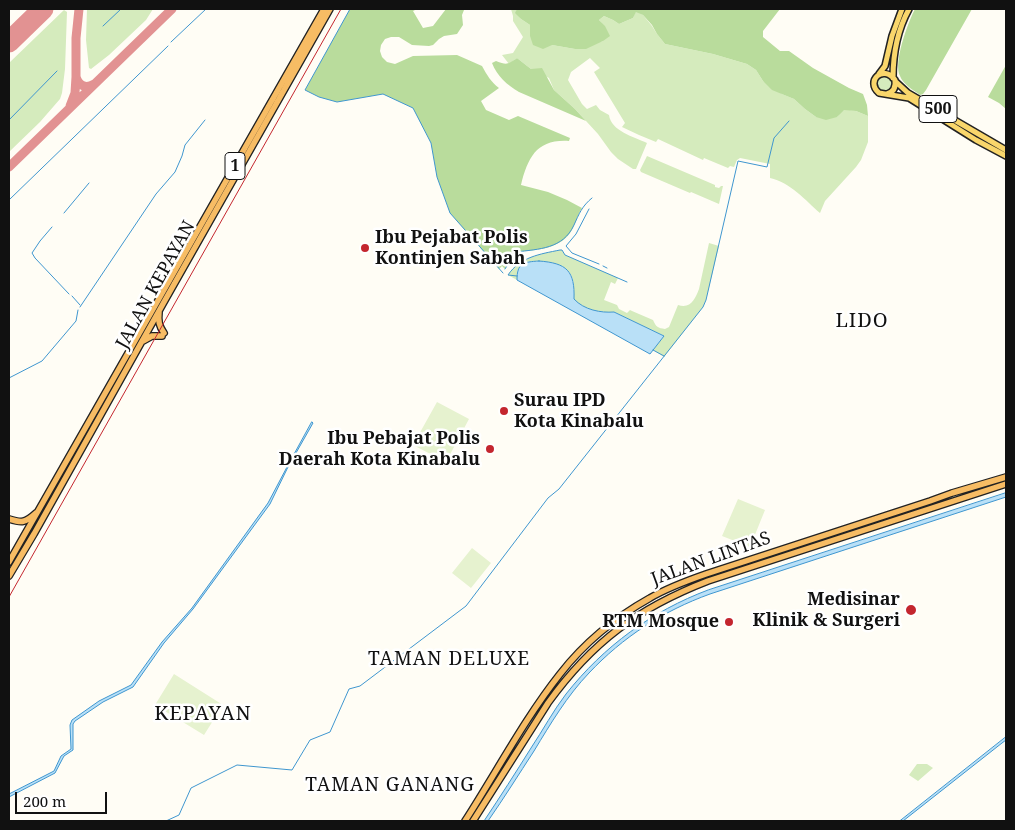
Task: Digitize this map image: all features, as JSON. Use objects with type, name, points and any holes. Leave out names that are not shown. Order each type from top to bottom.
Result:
[{"type":"highway","name":"JALAN KEPAYAN","points":[[9,562],[324,9]]},
{"type":"highway","name":"JALAN KEPAYAN","points":[[9,576],[330,9]]},
{"type":"highway","points":[[154,308],[162,305]]},
{"type":"highway","points":[[141,342],[152,336],[163,334],[158,321],[162,305]]},
{"type":"highway","name":"JALAN LINTAS","points":[[465,821],[540,701],[560,674],[582,650],[628,611],[672,586],[903,509],[1006,477]]},
{"type":"highway","name":"JALAN LINTAS","points":[[473,821],[557,691],[575,668],[596,647],[638,614],[689,588],[708,581],[1006,484]]},
{"type":"highway","points":[[903,509],[906,514],[920,512]]},
{"type":"highway","points":[[9,519],[18,522],[26,521],[39,510]]},
{"type":"highway","points":[[746,561],[754,561],[769,556],[771,558],[769,562]]},
{"type":"highway","points":[[540,701],[544,702],[552,692],[557,691]]},
{"type":"main road","points":[[887,94],[879,93],[875,88],[874,82],[885,66],[892,36],[902,9]]},
{"type":"main road","name":"500","points":[[887,94],[892,92],[894,88],[893,63],[896,43],[909,9]]},
{"type":"main road","points":[[877,76],[886,73],[894,79]]},
{"type":"main road","name":"500","points":[[894,79],[908,93],[1006,156]]},
{"type":"main road","name":"500","points":[[887,94],[909,98],[976,140],[1006,150]]},
{"type":"green space","points":[[87,9],[153,9],[146,20],[109,55],[91,69],[89,68],[86,40]]},
{"type":"green space","points":[[350,9],[417,9],[413,11],[423,28],[433,26],[446,9],[467,9],[464,10],[462,15],[463,25],[457,34],[444,36],[429,46],[412,45],[399,37],[391,37],[385,39],[381,45],[382,57],[387,62],[395,64],[413,56],[457,55],[482,66],[489,78],[499,88],[481,101],[486,110],[509,120],[518,116],[570,138],[569,141],[549,143],[536,152],[527,166],[521,185],[548,192],[582,208],[572,230],[565,239],[545,248],[515,252],[505,269],[502,266],[499,269],[450,213],[437,177],[431,143],[413,108],[383,94],[337,102],[319,97],[305,90]]},
{"type":"green space","points":[[511,9],[517,9],[516,13],[530,25],[530,36],[552,45],[575,49],[603,41],[605,27],[599,20],[604,16],[619,24],[633,18],[636,11],[643,15],[665,44],[713,54],[747,64],[756,70],[763,81],[782,94],[794,99],[816,117],[837,117],[843,109],[856,111],[868,116],[868,142],[861,160],[825,201],[820,213],[784,183],[770,178],[770,164],[740,158],[734,167],[730,166],[728,168],[704,158],[703,160],[658,139],[656,142],[622,127],[625,123],[594,72],[600,68],[590,58],[571,72],[568,80],[587,109],[596,105],[600,110],[609,115],[611,121],[618,129],[647,143],[636,169],[633,169],[611,152],[598,134],[554,90],[549,78],[531,69],[517,58],[509,64],[502,55],[513,53],[523,37],[513,21]]},
{"type":"green space","points":[[517,9],[780,9],[763,31],[763,37],[780,51],[789,51],[813,68],[863,94],[868,116],[856,111],[844,110],[837,117],[826,120],[816,117],[794,99],[772,90],[756,70],[747,64],[713,54],[665,44],[643,15],[636,12],[633,18],[619,24],[604,16],[599,20],[605,26],[610,36],[586,49],[552,45],[543,49],[533,45],[530,36],[530,25],[515,13]]},
{"type":"green space","points":[[915,9],[972,9],[926,90],[920,95],[903,82],[898,70],[902,42]]},
{"type":"green space","points":[[64,10],[67,12],[65,69],[60,99],[40,122],[9,152],[9,63]]},
{"type":"green space","points":[[517,58],[531,69],[542,68],[554,90],[586,121],[519,92],[500,76],[492,63],[496,61],[507,64]]},
{"type":"green space","points":[[1006,65],[1006,109],[988,97]]},
{"type":"green space","points":[[885,76],[891,78],[893,84],[891,90],[885,92],[879,90],[877,84],[879,78]]},
{"type":"green space","points":[[647,156],[715,185],[715,187],[723,186],[719,204],[641,172],[640,170]]},
{"type":"green space","points":[[709,243],[719,246],[706,300],[703,307],[664,357],[653,350],[664,336],[614,312],[593,310],[574,300],[574,285],[569,272],[565,268],[543,262],[526,262],[517,271],[517,280],[508,275],[524,260],[562,250],[565,255],[618,278],[615,284],[611,282],[604,300],[617,305],[619,309],[627,313],[630,310],[653,320],[658,327],[665,329],[669,327],[678,305],[686,306],[696,296]]},
{"type":"green space","points":[[437,402],[469,419],[446,462],[413,445]]},
{"type":"green space","points":[[738,499],[765,510],[750,547],[722,536]]},
{"type":"green space","points":[[472,548],[491,563],[471,588],[452,573]]},
{"type":"green space","points":[[174,674],[223,705],[204,735],[155,705]]},
{"type":"green space","points":[[917,764],[927,764],[933,768],[918,781],[909,775]]},
{"type":"water","points":[[539,261],[556,264],[567,270],[573,282],[574,299],[583,306],[598,311],[614,312],[664,336],[650,354],[517,280],[518,270],[522,264]]},
{"type":"water","points":[[312,422],[270,504],[193,609],[164,643],[133,687],[103,702],[75,721],[73,724],[73,750],[64,756],[55,773],[9,797],[9,794],[54,771],[61,756],[71,749],[70,725],[72,720],[99,701],[131,685],[162,642],[192,608],[268,503]]},
{"type":"water","points":[[1006,493],[1006,497],[710,594],[676,608],[645,626],[602,660],[581,682],[560,710],[488,821],[484,821],[566,694],[596,660],[648,619],[708,590]]},
{"type":"water","points":[[1006,737],[1006,740],[903,821],[900,821]]},
{"type":"waterway","points":[[103,26],[121,9]]},
{"type":"waterway","points":[[171,42],[206,9]]},
{"type":"waterway","points":[[350,9],[305,90],[319,97],[337,102],[383,94],[413,108],[431,143],[437,177],[450,213],[503,273]]},
{"type":"waterway","points":[[9,200],[168,46]]},
{"type":"waterway","points":[[9,120],[57,71]]},
{"type":"waterway","points":[[80,307],[156,194],[175,172],[185,145],[205,120]]},
{"type":"waterway","points":[[166,821],[179,815],[191,788],[237,765],[292,770],[310,740],[330,732],[349,689],[360,686],[466,606],[548,498],[559,489],[703,307],[738,161],[767,167],[774,138],[789,121]]},
{"type":"waterway","points":[[64,213],[89,183]]},
{"type":"waterway","points":[[505,269],[516,252],[549,246],[564,239],[583,207],[592,198]]},
{"type":"waterway","points":[[589,209],[576,234],[566,246],[572,253],[599,264]]},
{"type":"waterway","points":[[52,227],[32,253],[69,294]]},
{"type":"waterway","points":[[517,276],[508,275],[524,260],[562,250],[565,255],[627,282]]},
{"type":"waterway","points":[[603,266],[607,268]]},
{"type":"waterway","points":[[72,296],[80,305]]},
{"type":"waterway","points":[[9,378],[42,361],[76,321],[78,310]]},
{"type":"waterway","points":[[653,350],[664,356]]},
{"type":"taxiway","points":[[79,9],[76,38],[76,77],[83,86],[94,84]]},
{"type":"taxiway","points":[[9,167],[172,9]]},
{"type":"taxiway","points":[[70,106],[75,93],[76,77]]},
{"type":"runway","points":[[9,42],[43,9]]},
{"type":"railway","points":[[9,597],[341,9]]},
{"type":"place","name":"Ibu Pejabat Polis Kontinjen Sabah","points":[[365,248]]},
{"type":"place","name":"Surau IPD Kota Kinabalu","points":[[504,411]]},
{"type":"place","name":"Ibu Pebajat Polis Daerah Kota Kinabalu","points":[[490,449]]},
{"type":"place","name":"Medisinar Klinik & Surgeri","points":[[911,610]]},
{"type":"place","name":"RTM Mosque","points":[[729,622]]},
{"type":"district","name":"LIDO","points":[[862,321]]},
{"type":"district","name":"TAMAN DELUXE","points":[[449,660]]},
{"type":"district","name":"KEPAYAN","points":[[203,714]]},
{"type":"district","name":"TAMAN GANANG","points":[[390,786]]}]
